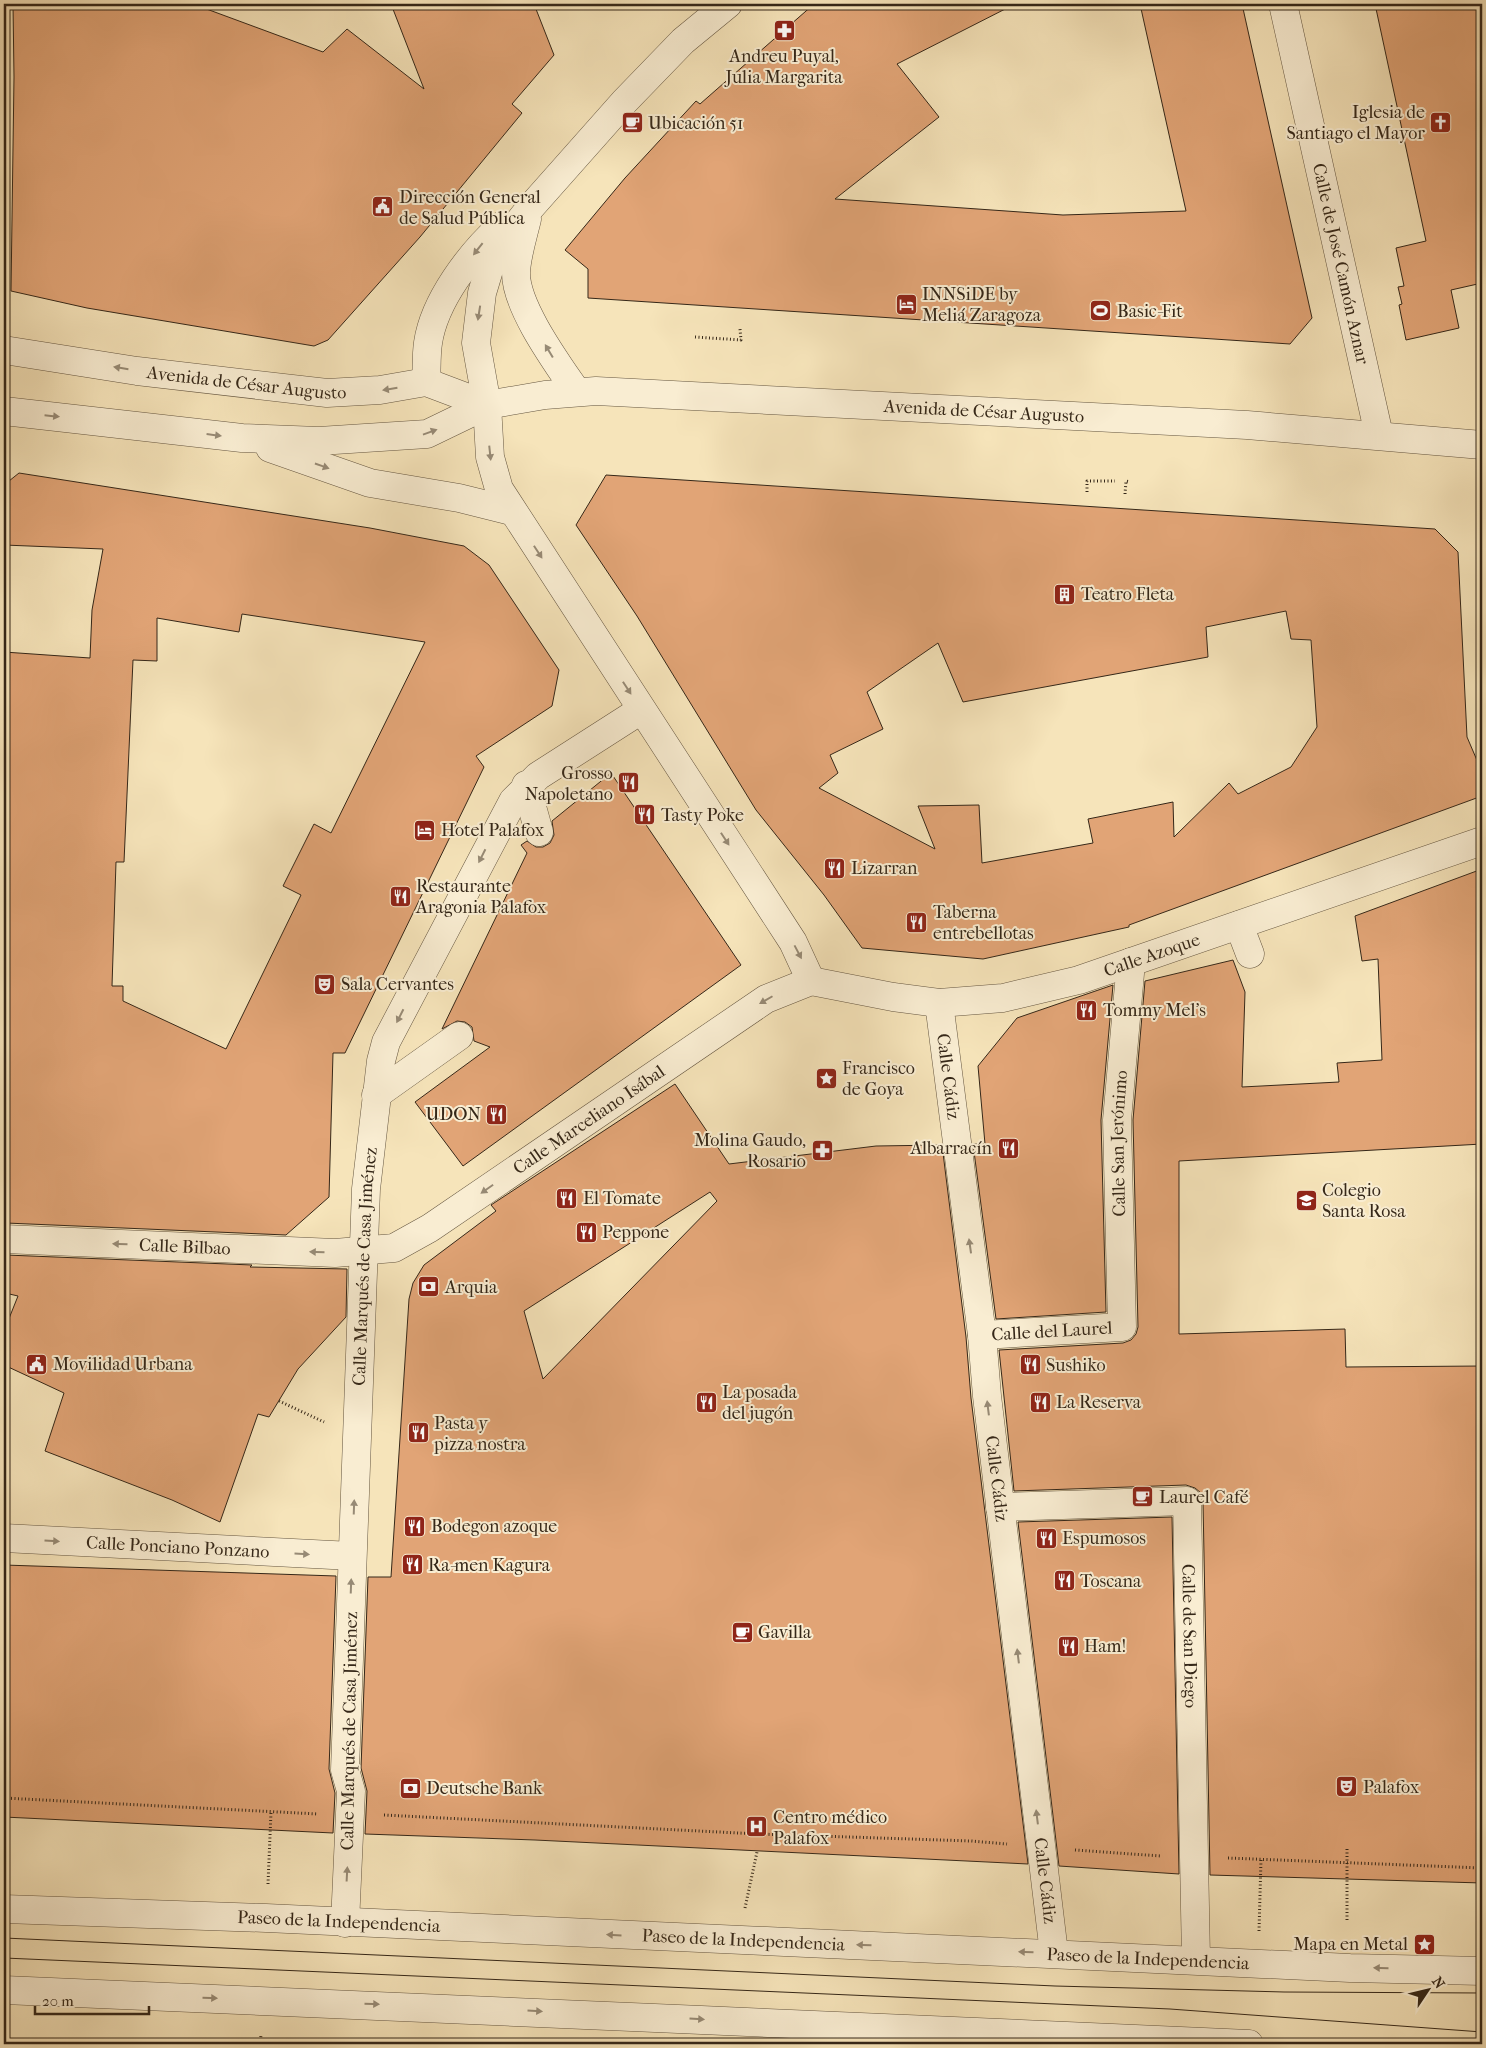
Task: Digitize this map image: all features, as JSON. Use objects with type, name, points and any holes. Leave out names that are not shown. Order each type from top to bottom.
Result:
[{"type":"street","points":[[728,4],[683,41],[651,73],[530,208],[511,232],[492,263],[482,294],[476,343],[487,405],[490,457],[494,476],[511,511],[793,942],[811,981]]},
{"type":"street","name":"Calle de José Camón Aznar","points":[[1283,4],[1379,435]]},
{"type":"street","points":[[426,382],[428,343],[435,317],[444,299],[480,245],[504,224],[530,208]]},
{"type":"street","points":[[530,208],[516,274],[520,292],[546,346],[576,391]]},
{"type":"street","name":"Avenida de César Augusto","points":[[4,350],[137,371],[318,392],[380,390],[426,382],[487,405]]},
{"type":"street","name":"Avenida de César Augusto","points":[[4,411],[242,438],[318,441],[427,434],[487,405],[576,391],[622,391],[1210,423],[1379,435],[1482,445]]},
{"type":"street","name":"Avenida de César Augusto","points":[[242,438],[370,482],[465,499],[511,511]]},
{"type":"street","name":"Calle Marqués de Casa Jiménez","points":[[344,1923],[351,1791],[345,1770],[352,1556],[366,1250],[366,1189],[376,1095],[386,1042],[502,818],[526,785],[641,710]]},
{"type":"street","points":[[526,785],[539,832]]},
{"type":"street","name":"Calle Azoque","points":[[811,981],[893,997],[939,1003],[1003,998],[1079,980],[1482,841]]},
{"type":"street","points":[[1239,925],[1250,954]]},
{"type":"street","name":"Calle San Jerónimo","points":[[1122,1327],[1117,1120],[1131,962]]},
{"type":"street","name":"Calle Marceliano Isábal","points":[[366,1250],[394,1248],[430,1228],[766,999],[811,981]]},
{"type":"street","name":"Calle Cádiz","points":[[939,1003],[982,1335],[987,1396],[1054,1953]]},
{"type":"street","points":[[376,1095],[459,1036]]},
{"type":"street","name":"Calle Bilbao","points":[[4,1239],[335,1253],[366,1250]]},
{"type":"street","name":"Calle del Laurel","points":[[982,1335],[1122,1327]]},
{"type":"street","name":"Calle de San Diego","points":[[1000,1507],[1187,1501],[1196,1959]]},
{"type":"street","name":"Calle Ponciano Ponzano","points":[[4,1538],[352,1556]]},
{"type":"street","name":"Paseo de la Independencia","points":[[4,1909],[1196,1959],[1350,1968],[1482,1971]]},
{"type":"street","points":[[4,1990],[394,2005],[805,2035],[1249,2044]]},
{"type":"path","points":[[695,337],[741,340],[740,329]]},
{"type":"path","points":[[1087,492],[1087,480],[1115,482]]},
{"type":"path","points":[[1125,494],[1126,481],[1130,482]]},
{"type":"path","points":[[279,1401],[330,1425]]},
{"type":"path","points":[[4,1798],[322,1815]]},
{"type":"path","points":[[267,1891],[271,1812]]},
{"type":"path","points":[[386,1815],[758,1834],[972,1841],[1016,1845]]},
{"type":"path","points":[[1347,1849],[1347,1920]]},
{"type":"path","points":[[1073,1850],[1167,1856]]},
{"type":"path","points":[[744,1909],[757,1852]]},
{"type":"path","points":[[1226,1858],[1482,1868]]},
{"type":"path","points":[[1258,1934],[1261,1859]]},
{"type":"building","points":[[13,4],[193,4],[323,52],[347,29],[424,89],[391,4],[534,4],[554,55],[512,104],[522,113],[420,237],[328,340],[314,346],[87,308],[11,291],[14,77]]},
{"type":"building","points":[[814,4],[1015,4],[897,64],[939,117],[835,199],[1063,215],[1186,211],[1140,4],[1242,4],[1312,318],[1290,344],[588,298],[588,269],[565,250],[625,178],[696,101],[700,104]]},
{"type":"building","name":"Iglesia de Santiago el Mayor","points":[[1375,4],[1482,4],[1482,283],[1451,290],[1459,328],[1406,340],[1399,305],[1402,304],[1398,287],[1404,286],[1396,248],[1426,241]]},
{"type":"building","points":[[19,473],[370,528],[464,546],[489,565],[559,670],[552,706],[476,756],[484,767],[345,1053],[333,1053],[329,1197],[286,1235],[6,1223],[7,1205],[4,1205],[4,652],[90,658],[92,610],[103,549],[4,545],[4,485]],"holes":[[[242,614],[425,642],[331,833],[314,824],[283,886],[301,895],[226,1049],[123,1001],[123,986],[112,986],[116,862],[124,862],[133,660],[157,661],[157,618],[239,632]]]},
{"type":"building","points":[[606,475],[1435,529],[1458,552],[1467,737],[1482,772],[1482,796],[1129,925],[1129,927],[983,959],[862,948],[824,895],[756,810],[637,616],[576,525]],"holes":[[[1286,611],[1291,639],[1311,640],[1317,727],[1291,767],[1238,794],[1229,783],[1174,837],[1173,802],[1088,819],[1093,843],[982,863],[979,805],[918,806],[935,849],[819,788],[838,773],[830,755],[883,729],[867,692],[938,643],[963,702],[1208,657],[1206,627]]]},
{"type":"building","points":[[611,773],[741,965],[463,1166],[415,1102],[490,1047],[474,1041],[472,1027],[465,1022],[457,1021],[442,1029],[527,853],[521,845],[527,841],[536,847],[543,847],[550,843],[554,835],[552,821]]},
{"type":"building","points":[[1482,869],[1482,1144],[1179,1161],[1179,1334],[1345,1329],[1346,1367],[1482,1366],[1482,1883],[1210,1875],[1203,1501],[1201,1493],[1195,1488],[1186,1485],[1014,1491],[999,1350],[1123,1343],[1131,1340],[1136,1334],[1138,1327],[1133,1120],[1145,981],[1233,960],[1245,992],[1242,1087],[1339,1082],[1337,1063],[1382,1060],[1378,959],[1362,961],[1355,916]]},
{"type":"building","points":[[1113,985],[1101,1120],[1106,1312],[996,1319],[973,1144],[985,1144],[978,1066],[1017,1018]]},
{"type":"building","points":[[675,1084],[729,1164],[876,1146],[942,1145],[1028,1864],[535,1840],[365,1834],[367,1791],[361,1768],[368,1577],[391,1577],[409,1299],[413,1283],[424,1265],[496,1211],[491,1205]],"holes":[[[710,1192],[717,1201],[543,1379],[524,1311]]]},
{"type":"building","points":[[6,1255],[252,1265],[250,1267],[347,1269],[346,1317],[298,1369],[269,1417],[258,1414],[220,1522],[172,1500],[45,1451],[64,1393],[4,1365],[4,1331],[18,1296],[5,1293]]},
{"type":"building","points":[[1172,1517],[1179,1874],[1059,1866],[1018,1522]]},
{"type":"building","points":[[4,1565],[336,1576],[329,1769],[335,1793],[333,1833],[4,1817]]},
{"type":"tram line","points":[[4,1938],[1055,1986],[1284,1992],[1482,1993]]},
{"type":"tram line","points":[[4,1958],[1170,2009],[1482,2032]]},
{"type":"place","name":"Andreu Puyal, Julia Margarita","points":[[784,31]]},
{"type":"place","name":"Iglesia de Santiago el Mayor","points":[[1441,122]]},
{"type":"place","name":"Ubicación 51","points":[[632,123]]},
{"type":"place","name":"Dirección General de Salud Pública","points":[[383,207]]},
{"type":"place","name":"INNSiDE by Meliá Zaragoza","points":[[906,304]]},
{"type":"place","name":"Basic-Fit","points":[[1101,311]]},
{"type":"place","name":"Teatro Fleta","points":[[1065,594]]},
{"type":"place","name":"Grosso Napoletano","points":[[629,783]]},
{"type":"place","name":"Tasty Poke","points":[[645,815]]},
{"type":"place","name":"Hotel Palafox","points":[[425,830]]},
{"type":"place","name":"Lizarran","points":[[835,868]]},
{"type":"place","name":"Restaurante Aragonia Palafox","points":[[400,896]]},
{"type":"place","name":"Taberna entrebellotas","points":[[917,922]]},
{"type":"place","name":"Sala Cervantes","points":[[325,984]]},
{"type":"place","name":"Tommy Mel's","points":[[1087,1010]]},
{"type":"place","name":"Francisco de Goya","points":[[826,1078]]},
{"type":"place","name":"UDON","points":[[497,1114]]},
{"type":"place","name":"Albarracín","points":[[1008,1148]]},
{"type":"place","name":"Molina Gaudo, Rosario","points":[[822,1150]]},
{"type":"place","name":"El Tomate","points":[[567,1198]]},
{"type":"place","name":"Colegio Santa Rosa","points":[[1306,1200]]},
{"type":"place","name":"Peppone","points":[[586,1232]]},
{"type":"place","name":"Arquia","points":[[429,1287]]},
{"type":"place","name":"Movilidad Urbana","points":[[37,1364]]},
{"type":"place","name":"Sushiko","points":[[1030,1365]]},
{"type":"place","name":"La posada del jugón","points":[[706,1402]]},
{"type":"place","name":"La Reserva","points":[[1040,1402]]},
{"type":"place","name":"Pasta y pizza nostra","points":[[418,1433]]},
{"type":"place","name":"Laurel Café","points":[[1143,1497]]},
{"type":"place","name":"Bodegon azoque","points":[[415,1526]]},
{"type":"place","name":"Espumosos","points":[[1046,1538]]},
{"type":"place","name":"Ra-men Kagura","points":[[412,1565]]},
{"type":"place","name":"Toscana","points":[[1064,1581]]},
{"type":"place","name":"Gavilla","points":[[742,1632]]},
{"type":"place","name":"Ham!","points":[[1068,1646]]},
{"type":"place","name":"Palafox","points":[[1347,1787]]},
{"type":"place","name":"Deutsche Bank","points":[[410,1788]]},
{"type":"place","name":"Centro médico Palafox","points":[[757,1827]]},
{"type":"place","name":"Mapa en Metal","points":[[1424,1944]]}]
